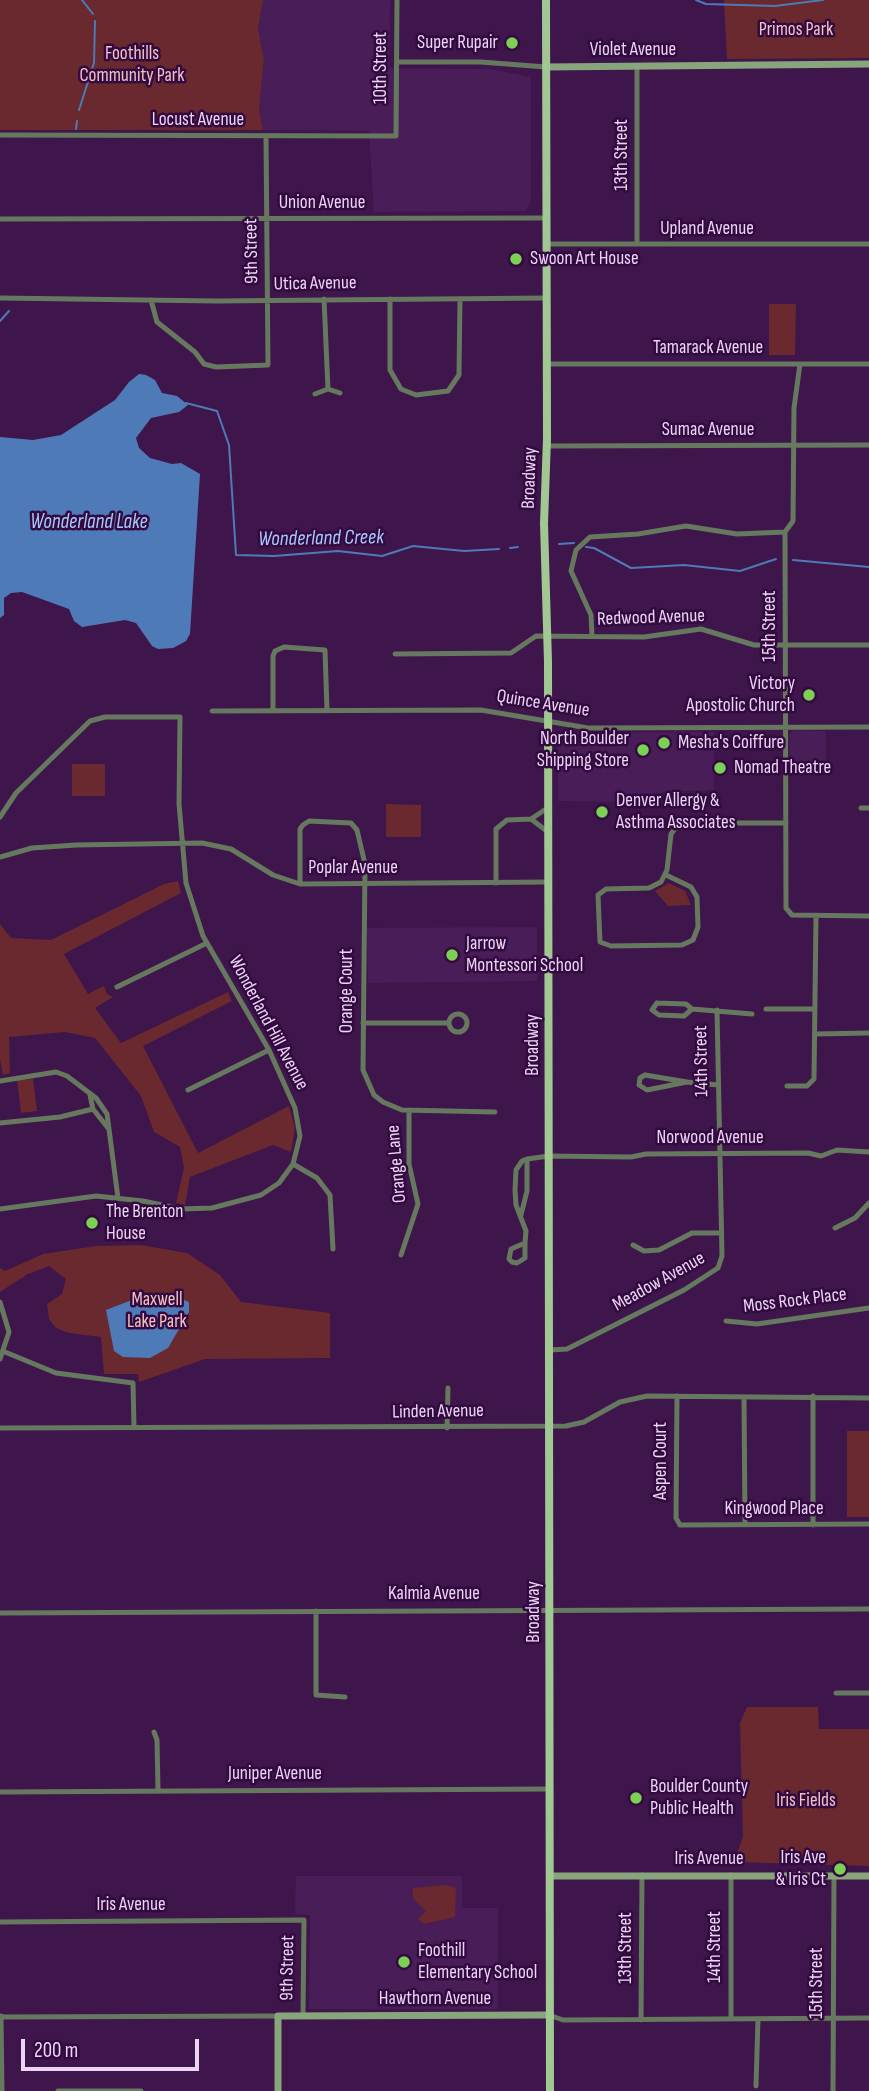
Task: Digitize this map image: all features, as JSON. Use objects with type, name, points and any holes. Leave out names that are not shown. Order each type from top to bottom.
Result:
[{"type":"main road","name":"Broadway","points":[[546,0],[547,446],[544,523],[549,833],[550,2091]]},
{"type":"street","name":"10th Street","points":[[396,136],[397,0]]},
{"type":"street","name":"Violet Avenue","points":[[397,62],[481,62],[546,67],[869,64]]},
{"type":"street","name":"13th Street","points":[[637,66],[637,244]]},
{"type":"street","name":"Locust Avenue","points":[[0,135],[396,136]]},
{"type":"street","name":"9th Street","points":[[151,300],[158,322],[195,352],[204,364],[216,367],[268,365],[266,136]]},
{"type":"street","name":"Union Avenue","points":[[0,219],[546,218]]},
{"type":"street","name":"Upland Avenue","points":[[546,244],[869,244]]},
{"type":"street","name":"Utica Avenue","points":[[0,298],[547,298]]},
{"type":"street","points":[[324,299],[328,389]]},
{"type":"street","points":[[390,299],[390,370],[401,389],[416,395],[448,390],[459,376],[460,299]]},
{"type":"street","name":"Tamarack Avenue","points":[[547,364],[869,364]]},
{"type":"street","name":"15th Street","points":[[800,364],[795,391],[793,521],[785,532],[786,908],[792,915],[816,916]]},
{"type":"street","points":[[315,394],[328,389],[340,393]]},
{"type":"street","name":"Sumac Avenue","points":[[547,446],[869,445]]},
{"type":"street","points":[[593,636],[591,615],[571,571],[576,550],[590,537],[638,534],[686,526],[737,534],[785,532]]},
{"type":"street","name":"Redwood Avenue","points":[[394,654],[511,653],[530,639],[547,636],[655,636],[674,630],[701,629],[754,645],[869,645]]},
{"type":"street","points":[[273,711],[272,656],[275,651],[284,647],[325,650],[327,711]]},
{"type":"street","name":"Quince Avenue","points":[[212,711],[481,710],[588,728],[869,727]]},
{"type":"street","name":"Wonderland Hill Avenue","points":[[0,817],[16,793],[90,721],[105,717],[180,717],[186,884],[207,943],[269,1050],[295,1108],[299,1124],[298,1152],[293,1164]]},
{"type":"street","points":[[496,883],[496,829],[507,820],[531,819],[548,807]]},
{"type":"street","points":[[861,808],[869,808]]},
{"type":"street","points":[[531,819],[549,833]]},
{"type":"street","name":"Orange Court","points":[[300,884],[300,829],[309,821],[351,823],[357,830],[365,884],[363,1070],[374,1095],[393,1107],[409,1110]]},
{"type":"street","points":[[666,874],[695,892],[698,927],[694,938],[682,945],[606,945],[598,937],[597,899],[602,891],[649,888],[666,874],[669,839],[677,826],[685,823],[786,822]]},
{"type":"street","name":"Poplar Avenue","points":[[0,857],[32,848],[183,843],[219,845],[273,875],[300,884],[549,882]]},
{"type":"street","points":[[787,1086],[807,1086],[812,1083],[816,916],[869,916]]},
{"type":"street","points":[[117,987],[207,943]]},
{"type":"street","points":[[692,1009],[684,1016],[659,1015],[652,1010],[653,1005],[662,1002],[686,1004],[692,1009],[752,1013]]},
{"type":"street","points":[[766,1009],[815,1009]]},
{"type":"street","name":"14th Street","points":[[718,1010],[720,1154]]},
{"type":"street","points":[[363,1023],[449,1023]]},
{"type":"street","points":[[815,1034],[869,1033]]},
{"type":"street","points":[[188,1090],[269,1050]]},
{"type":"street","points":[[0,1081],[57,1072],[67,1076],[90,1095],[105,1110],[118,1198]]},
{"type":"street","points":[[688,1082],[647,1090],[639,1085],[640,1078],[645,1075],[718,1085]]},
{"type":"street","points":[[90,1095],[93,1109],[109,1128]]},
{"type":"street","points":[[0,1123],[60,1117],[93,1109]]},
{"type":"street","points":[[409,1110],[495,1112]]},
{"type":"street","name":"Orange Lane","points":[[401,1255],[418,1204],[409,1164],[409,1110]]},
{"type":"street","name":"Norwood Avenue","points":[[527,1159],[549,1156],[808,1153],[821,1156],[837,1150],[869,1152]]},
{"type":"street","name":"Meadow Avenue","points":[[550,1350],[567,1349],[714,1273],[721,1263],[720,1154]]},
{"type":"street","points":[[521,1216],[527,1191],[527,1159],[522,1161],[516,1170],[516,1205],[526,1231],[525,1243]]},
{"type":"street","points":[[0,1209],[77,1197],[118,1198],[181,1209],[212,1209],[270,1190],[293,1164],[317,1178],[330,1195],[333,1250]]},
{"type":"street","points":[[835,1228],[855,1218],[869,1203]]},
{"type":"street","points":[[633,1245],[644,1251],[659,1250],[692,1233],[721,1233]]},
{"type":"street","points":[[0,1302],[8,1322],[5,1352],[0,1359]]},
{"type":"street","name":"Moss Rock Place","points":[[726,1321],[757,1324],[869,1308]]},
{"type":"street","points":[[5,1352],[67,1375],[133,1383],[134,1428]]},
{"type":"street","points":[[447,1428],[448,1388]]},
{"type":"street","name":"Linden Avenue","points":[[0,1428],[549,1426],[578,1424],[628,1399],[677,1396],[869,1398]]},
{"type":"street","name":"Aspen Court","points":[[677,1396],[677,1518],[680,1525]]},
{"type":"street","points":[[744,1396],[745,1525]]},
{"type":"street","points":[[813,1396],[814,1524]]},
{"type":"street","name":"Kingwood Place","points":[[680,1525],[869,1524]]},
{"type":"street","name":"Kalmia Avenue","points":[[0,1613],[550,1608],[869,1609]]},
{"type":"street","points":[[316,1611],[316,1695],[345,1697]]},
{"type":"street","points":[[835,1693],[869,1693]]},
{"type":"street","points":[[154,1732],[157,1740],[158,1790]]},
{"type":"street","name":"Juniper Avenue","points":[[0,1792],[550,1789]]},
{"type":"street","name":"13th Street","points":[[641,2020],[642,1875]]},
{"type":"street","name":"14th Street","points":[[731,1875],[731,2019]]},
{"type":"street","name":"Iris Avenue","points":[[550,1876],[869,1876]]},
{"type":"street","name":"15th Street","points":[[833,2091],[834,1876]]},
{"type":"street","name":"9th Street","points":[[303,2015],[304,1920]]},
{"type":"street","name":"Iris Avenue","points":[[0,1922],[304,1920]]},
{"type":"street","name":"Hawthorn Avenue","points":[[0,2017],[549,2015],[563,2021],[869,2018]]},
{"type":"street","name":"9th Street","points":[[278,2016],[278,2091]]},
{"type":"street","points":[[0,2017],[2,2091]]},
{"type":"street","points":[[756,2086],[758,2019]]},
{"type":"street","points":[[58,2091],[141,2091]]},
{"type":"shaded area","points":[[263,0],[390,0],[389,68],[490,69],[531,77],[531,200],[526,211],[374,212],[369,131],[263,130],[259,109],[264,59],[258,29]]},
{"type":"shaded area","points":[[793,730],[826,731],[826,767],[790,768],[789,735]]},
{"type":"shaded area","points":[[714,732],[714,790],[663,792],[648,802],[558,801],[558,733]]},
{"type":"shaded area","name":"Jarrow Montessori School","points":[[537,927],[537,981],[368,983],[367,928]]},
{"type":"shaded area","name":"Foothill Elementary School","points":[[296,1876],[462,1876],[462,1908],[498,1908],[498,2009],[309,2009],[310,1915],[295,1914]]},
{"type":"green space","name":"Foothills Community Park","points":[[0,0],[263,0],[258,29],[264,59],[259,109],[263,130],[0,130]]},
{"type":"green space","name":"Primos Park","points":[[724,0],[869,0],[869,58],[727,59]]},
{"type":"green space","points":[[769,304],[796,304],[795,355],[769,355]]},
{"type":"green space","points":[[72,764],[105,764],[105,796],[72,796]]},
{"type":"green space","points":[[386,804],[421,805],[421,837],[386,837]]},
{"type":"green space","points":[[178,881],[181,893],[64,954],[88,994],[104,986],[107,994],[113,997],[95,1008],[121,1043],[228,992],[232,1001],[143,1046],[198,1153],[289,1106],[295,1128],[291,1152],[273,1145],[190,1177],[185,1205],[176,1203],[184,1168],[180,1147],[154,1132],[141,1096],[95,1038],[65,1032],[9,1037],[10,1073],[3,1075],[0,1060],[0,924],[11,938],[51,940],[164,884]]},
{"type":"green space","points":[[669,883],[685,891],[691,905],[668,906],[655,891]]},
{"type":"green space","points":[[33,1079],[37,1111],[21,1113],[17,1080]]},
{"type":"green space","name":"Maxwell Lake Park","points":[[141,1245],[187,1253],[220,1275],[241,1302],[330,1313],[330,1358],[205,1359],[139,1382],[138,1374],[104,1374],[101,1337],[69,1333],[56,1328],[49,1319],[47,1304],[62,1294],[66,1279],[49,1266],[28,1274],[0,1292],[0,1268],[5,1271],[43,1254],[96,1246]]},
{"type":"green space","points":[[847,1431],[869,1431],[869,1517],[847,1517]]},
{"type":"green space","name":"Iris Fields","points":[[747,1707],[818,1707],[819,1729],[869,1729],[869,1866],[734,1862],[743,1837],[740,1723]]},
{"type":"green space","points":[[446,1885],[456,1888],[455,1917],[424,1924],[418,1919],[426,1911],[413,1898],[413,1888]]},
{"type":"water","name":"Wonderland Lake","points":[[139,374],[155,380],[162,393],[177,396],[188,405],[179,412],[151,418],[136,438],[139,448],[150,458],[172,464],[181,463],[200,474],[190,634],[186,641],[173,648],[158,649],[152,646],[136,623],[125,620],[82,627],[74,621],[69,609],[22,592],[11,593],[4,598],[4,615],[0,618],[0,437],[33,440],[61,435],[115,400]]},
{"type":"water","points":[[150,1293],[175,1296],[189,1302],[189,1312],[168,1348],[150,1358],[123,1357],[114,1351],[106,1310]]},
{"type":"waterway","points":[[82,0],[93,14]]},
{"type":"waterway","points":[[696,0],[706,4],[775,6],[823,0]]},
{"type":"waterway","points":[[79,110],[94,63],[95,21]]},
{"type":"waterway","points":[[76,129],[77,121]]},
{"type":"waterway","points":[[0,321],[9,311]]},
{"type":"waterway","name":"Wonderland Creek","points":[[186,403],[217,411],[229,445],[236,555],[274,556],[338,551],[382,556],[413,546],[464,551],[499,549]]},
{"type":"waterway","name":"Wonderland Creek","points":[[559,544],[574,543]]},
{"type":"waterway","name":"Wonderland Creek","points":[[510,548],[518,547]]},
{"type":"waterway","name":"Wonderland Creek","points":[[586,547],[594,548],[631,568],[684,565],[740,571],[776,559]]},
{"type":"waterway","name":"Wonderland Creek","points":[[793,560],[869,567]]},
{"type":"place","name":"Super Rupair","points":[[512,43]]},
{"type":"place","name":"Swoon Art House","points":[[516,259]]},
{"type":"place","name":"Victory Apostolic Church","points":[[809,695]]},
{"type":"place","name":"Mesha's Coiffure","points":[[664,743]]},
{"type":"place","name":"North Boulder Shipping Store","points":[[643,750]]},
{"type":"place","name":"Nomad Theatre","points":[[720,768]]},
{"type":"place","name":"Denver Allergy & Asthma Associates","points":[[602,812]]},
{"type":"place","name":"Jarrow Montessori School","points":[[452,955]]},
{"type":"place","name":"The Brenton House","points":[[92,1223]]},
{"type":"place","name":"Boulder County Public Health","points":[[636,1798]]},
{"type":"place","name":"Iris Ave & Iris Ct","points":[[840,1869]]},
{"type":"place","name":"Foothill Elementary School","points":[[404,1962]]}]
